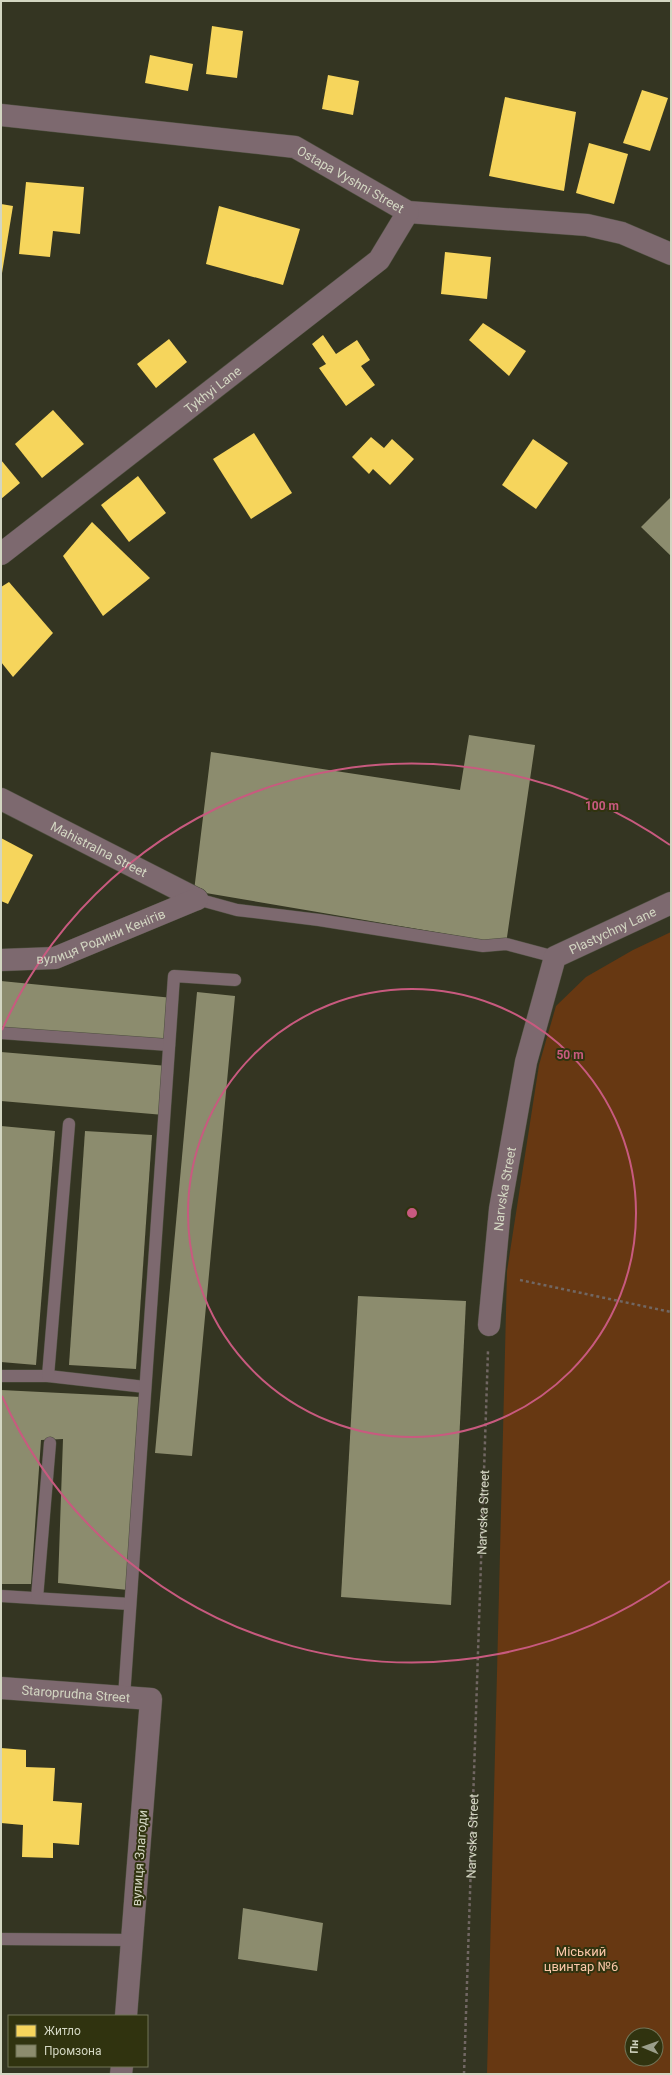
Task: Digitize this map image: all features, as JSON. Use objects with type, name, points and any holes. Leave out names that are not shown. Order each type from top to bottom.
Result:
[{"type":"street","name":"Ostapa Vyshni Street","points":[[1,115],[295,147],[408,212],[587,225],[622,233],[671,254]]},
{"type":"street","name":"Tykhyi Lane","points":[[1,554],[379,260],[408,212]]},
{"type":"street","name":"Mahistralna Street","points":[[1,799],[197,899]]},
{"type":"street","name":"вулиця Родини Кенігів","points":[[1,960],[55,958],[197,899]]},
{"type":"street","name":"Plastychny Lane","points":[[554,957],[671,903]]},
{"type":"street","name":"Narvska Street","points":[[489,1325],[500,1209],[526,1062],[554,957]]},
{"type":"street","name":"Staroprudna Street","points":[[1,1688],[151,1699]]},
{"type":"street","name":"вулиця Злагоди","points":[[126,2015],[151,1699]]},
{"type":"lane","points":[[197,899],[237,910],[319,920],[483,946],[506,944],[554,957]]},
{"type":"lane","points":[[124,1697],[174,976],[235,980]]},
{"type":"lane","points":[[1,1033],[169,1045]]},
{"type":"lane","points":[[48,1376],[69,1124]]},
{"type":"lane","points":[[1,1376],[48,1376],[146,1387]]},
{"type":"lane","points":[[37,1598],[50,1443]]},
{"type":"lane","points":[[1,1596],[130,1604]]},
{"type":"lane","points":[[1,1939],[132,1940]]},
{"type":"path","points":[[494,1274],[671,1312]]},
{"type":"path","name":"Narvska Street","points":[[464,2074],[489,1325]]},
{"type":"green space","name":"Міський цвинтар №6","points":[[671,932],[671,2074],[487,2074],[507,1271],[539,1065],[556,1006],[586,977],[633,950]]},
{"type":"building: Житло","points":[[212,26],[243,31],[237,78],[206,74]]},
{"type":"building: Житло","points":[[150,55],[193,64],[188,91],[145,83]]},
{"type":"building: Житло","points":[[328,75],[359,81],[353,115],[322,109]]},
{"type":"building: Житло","points":[[642,90],[668,98],[650,151],[623,143]]},
{"type":"building: Житло","points":[[505,97],[576,112],[564,191],[489,176]]},
{"type":"building: Житло","points":[[589,143],[628,154],[614,204],[576,193]]},
{"type":"building: Житло","points":[[26,182],[84,187],[80,234],[53,231],[50,257],[19,254]]},
{"type":"building: Житло","points":[[1,204],[13,206],[2,273],[1,273]]},
{"type":"building: Житло","points":[[219,206],[300,229],[283,285],[206,264]]},
{"type":"building: Житло","points":[[445,252],[491,257],[487,299],[441,294]]},
{"type":"building: Житло","points":[[483,323],[526,351],[509,376],[469,340]]},
{"type":"building: Житло","points":[[323,335],[336,354],[357,340],[370,360],[361,366],[375,385],[346,406],[319,368],[326,364],[312,344]]},
{"type":"building: Житло","points":[[169,339],[187,362],[156,388],[137,364]]},
{"type":"building: Житло","points":[[53,410],[84,444],[42,478],[15,444]]},
{"type":"building: Житло","points":[[254,433],[292,493],[251,519],[213,459]]},
{"type":"building: Житло","points":[[371,437],[384,448],[392,439],[414,459],[390,485],[373,469],[369,474],[352,457]]},
{"type":"building: Житло","points":[[533,439],[568,463],[536,509],[502,485]]},
{"type":"building: Житло","points":[[1,460],[20,483],[1,499]]},
{"type":"building: Житло","points":[[138,476],[166,513],[129,542],[101,505]]},
{"type":"building: Житло","points":[[92,522],[150,578],[103,616],[63,556]]},
{"type":"building: Житло","points":[[9,582],[53,633],[13,677],[1,662],[1,587]]},
{"type":"building: Житло","points":[[1,838],[33,855],[8,904],[1,901]]},
{"type":"building: Житло","points":[[1,1748],[26,1750],[26,1767],[55,1768],[53,1801],[82,1803],[79,1845],[53,1843],[53,1858],[22,1857],[23,1825],[1,1823]]},
{"type":"building: Промзона","points":[[671,497],[671,556],[641,527]]},
{"type":"building: Промзона","points":[[469,735],[535,745],[506,944],[194,891],[211,752],[460,790]]},
{"type":"building: Промзона","points":[[1,981],[173,998],[169,1045],[1,1028]]},
{"type":"building: Промзона","points":[[197,992],[235,996],[192,1456],[155,1453]]},
{"type":"building: Промзона","points":[[1,1052],[168,1066],[164,1115],[1,1101]]},
{"type":"building: Промзона","points":[[1,1126],[55,1131],[36,1365],[1,1362]]},
{"type":"building: Промзона","points":[[85,1131],[152,1135],[136,1369],[69,1365]]},
{"type":"building: Промзона","points":[[358,1296],[466,1301],[451,1605],[341,1597]]},
{"type":"building: Промзона","points":[[1,1390],[141,1397],[128,1590],[58,1583],[63,1439],[41,1440],[31,1584],[1,1584]]},
{"type":"building: Промзона","points":[[243,1908],[323,1923],[317,1971],[238,1959]]}]
